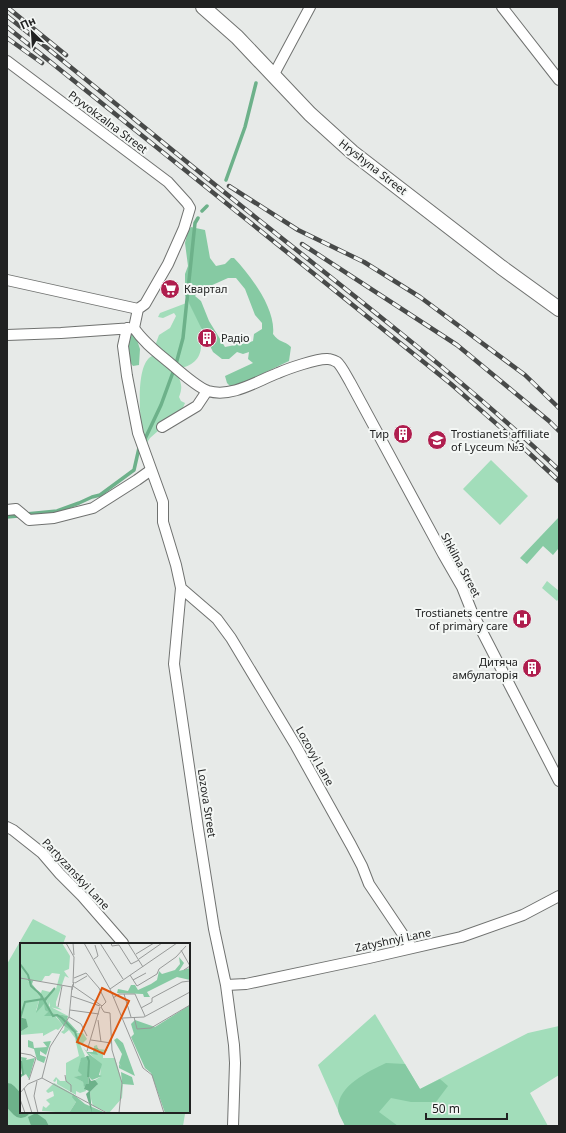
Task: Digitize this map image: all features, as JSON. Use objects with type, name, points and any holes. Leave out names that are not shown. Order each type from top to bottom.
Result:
[{"type":"street","name":"Hryshyna Street","points":[[204,7],[237,37],[310,114],[352,152],[501,267],[559,308]]},
{"type":"street","points":[[273,76],[310,7]]},
{"type":"street","points":[[502,7],[559,80]]},
{"type":"street","name":"Pryvokzalna Street","points":[[7,61],[168,182],[187,202],[190,208],[184,228],[168,264],[145,304],[138,309]]},
{"type":"street","points":[[7,280],[138,309]]},
{"type":"street","name":"Lozova Street","points":[[138,309],[123,346],[138,433],[163,502],[163,522],[176,565],[181,588],[174,664],[214,929],[226,985],[235,1057],[233,1126]]},
{"type":"street","points":[[7,335],[130,328],[175,368],[207,391],[196,406],[162,427]]},
{"type":"street","name":"Shkilna Street","points":[[207,391],[222,393],[236,390],[254,384],[279,372],[312,362],[328,359],[337,362],[350,382],[462,587],[472,612],[559,781]]},
{"type":"street","points":[[7,510],[16,509],[29,520],[54,518],[93,508],[151,470]]},
{"type":"street","name":"Lozovyi Lane","points":[[181,588],[217,619],[231,638],[296,746],[354,850],[369,884],[412,948]]},
{"type":"street","name":"Partyzanskyi Lane","points":[[7,827],[42,853],[123,943]]},
{"type":"street","name":"Zatyshnyi Lane","points":[[226,985],[246,984],[453,939],[498,925],[523,915],[559,896]]},
{"type":"shaded area","points":[[191,227],[205,230],[210,258],[216,266],[225,264],[231,258],[234,258],[255,283],[271,314],[273,334],[277,339],[291,347],[289,361],[235,387],[230,386],[227,383],[225,376],[253,363],[248,359],[249,352],[243,354],[237,352],[229,359],[222,359],[213,352],[185,295],[185,274],[188,266],[185,243],[188,231]],"holes":[[[228,278],[236,278],[245,289],[255,315],[262,323],[262,329],[254,334],[253,341],[250,342],[245,337],[235,345],[225,347],[209,321],[201,301],[195,296],[199,291]]]},
{"type":"shaded area","points":[[189,302],[202,328],[199,336],[201,351],[194,362],[188,366],[179,368],[155,346],[159,335],[170,328],[176,316],[174,313],[163,318],[158,317],[160,313]]},
{"type":"shaded area","points":[[131,334],[136,337],[140,349],[139,365],[133,366],[129,361],[127,336]]},
{"type":"shaded area","points":[[152,356],[155,356],[171,368],[179,378],[181,390],[179,397],[181,401],[185,403],[182,410],[150,438],[144,447],[140,413],[140,384],[142,372],[146,362]]},
{"type":"shaded area","points":[[491,460],[528,496],[500,525],[463,489]]},
{"type":"shaded area","points":[[559,517],[559,550],[558,549],[553,555],[543,546],[527,564],[520,558]]},
{"type":"shaded area","points":[[547,581],[559,591],[559,598],[557,601],[542,588]]},
{"type":"shaded area","points":[[33,919],[66,936],[63,943],[20,943],[20,1113],[182,1113],[185,1114],[183,1126],[49,1126],[46,1120],[29,1117],[31,1126],[7,1126],[7,964]]},
{"type":"shaded area","points":[[375,1014],[420,1089],[528,1033],[559,1026],[559,1075],[530,1093],[548,1126],[345,1126],[318,1065]]},
{"type":"shaded area","points":[[386,1063],[405,1064],[420,1089],[440,1079],[448,1086],[436,1102],[411,1102],[391,1098],[379,1112],[398,1126],[345,1126],[338,1109],[339,1101],[343,1093],[355,1080]]},
{"type":"shaded area","points":[[36,1113],[46,1120],[49,1126],[31,1126],[28,1117]]},
{"type":"waterway","points":[[226,180],[245,127],[256,83]]},
{"type":"waterway","points":[[202,211],[207,206]]},
{"type":"waterway","points":[[144,441],[161,405],[176,364],[183,338],[195,223],[198,218]]},
{"type":"waterway","points":[[26,514],[57,511],[100,495],[134,470],[139,448]]},
{"type":"waterway","points":[[7,517],[18,516]]},
{"type":"waterway","points":[[7,1093],[20,1107]]},
{"type":"railway","points":[[7,7],[66,55]]},
{"type":"railway","points":[[7,16],[414,344],[524,437],[559,470]]},
{"type":"railway","points":[[7,27],[451,384],[559,481]]},
{"type":"railway","points":[[7,38],[42,63]]},
{"type":"railway","points":[[229,186],[298,230],[364,262],[420,297],[525,375],[559,408]]},
{"type":"railway","points":[[302,244],[457,345],[559,431]]},
{"type":"place","name":"Квартал","points":[[170,289]]},
{"type":"place","name":"Радіо","points":[[207,338]]},
{"type":"place","name":"Тир","points":[[403,434]]},
{"type":"place","name":"Trostianets affiliate of Lyceum №3","points":[[437,440]]},
{"type":"place","name":"Trostianets centre of primary care","points":[[522,619]]},
{"type":"place","name":"Дитяча амбулаторія","points":[[532,668]]}]
